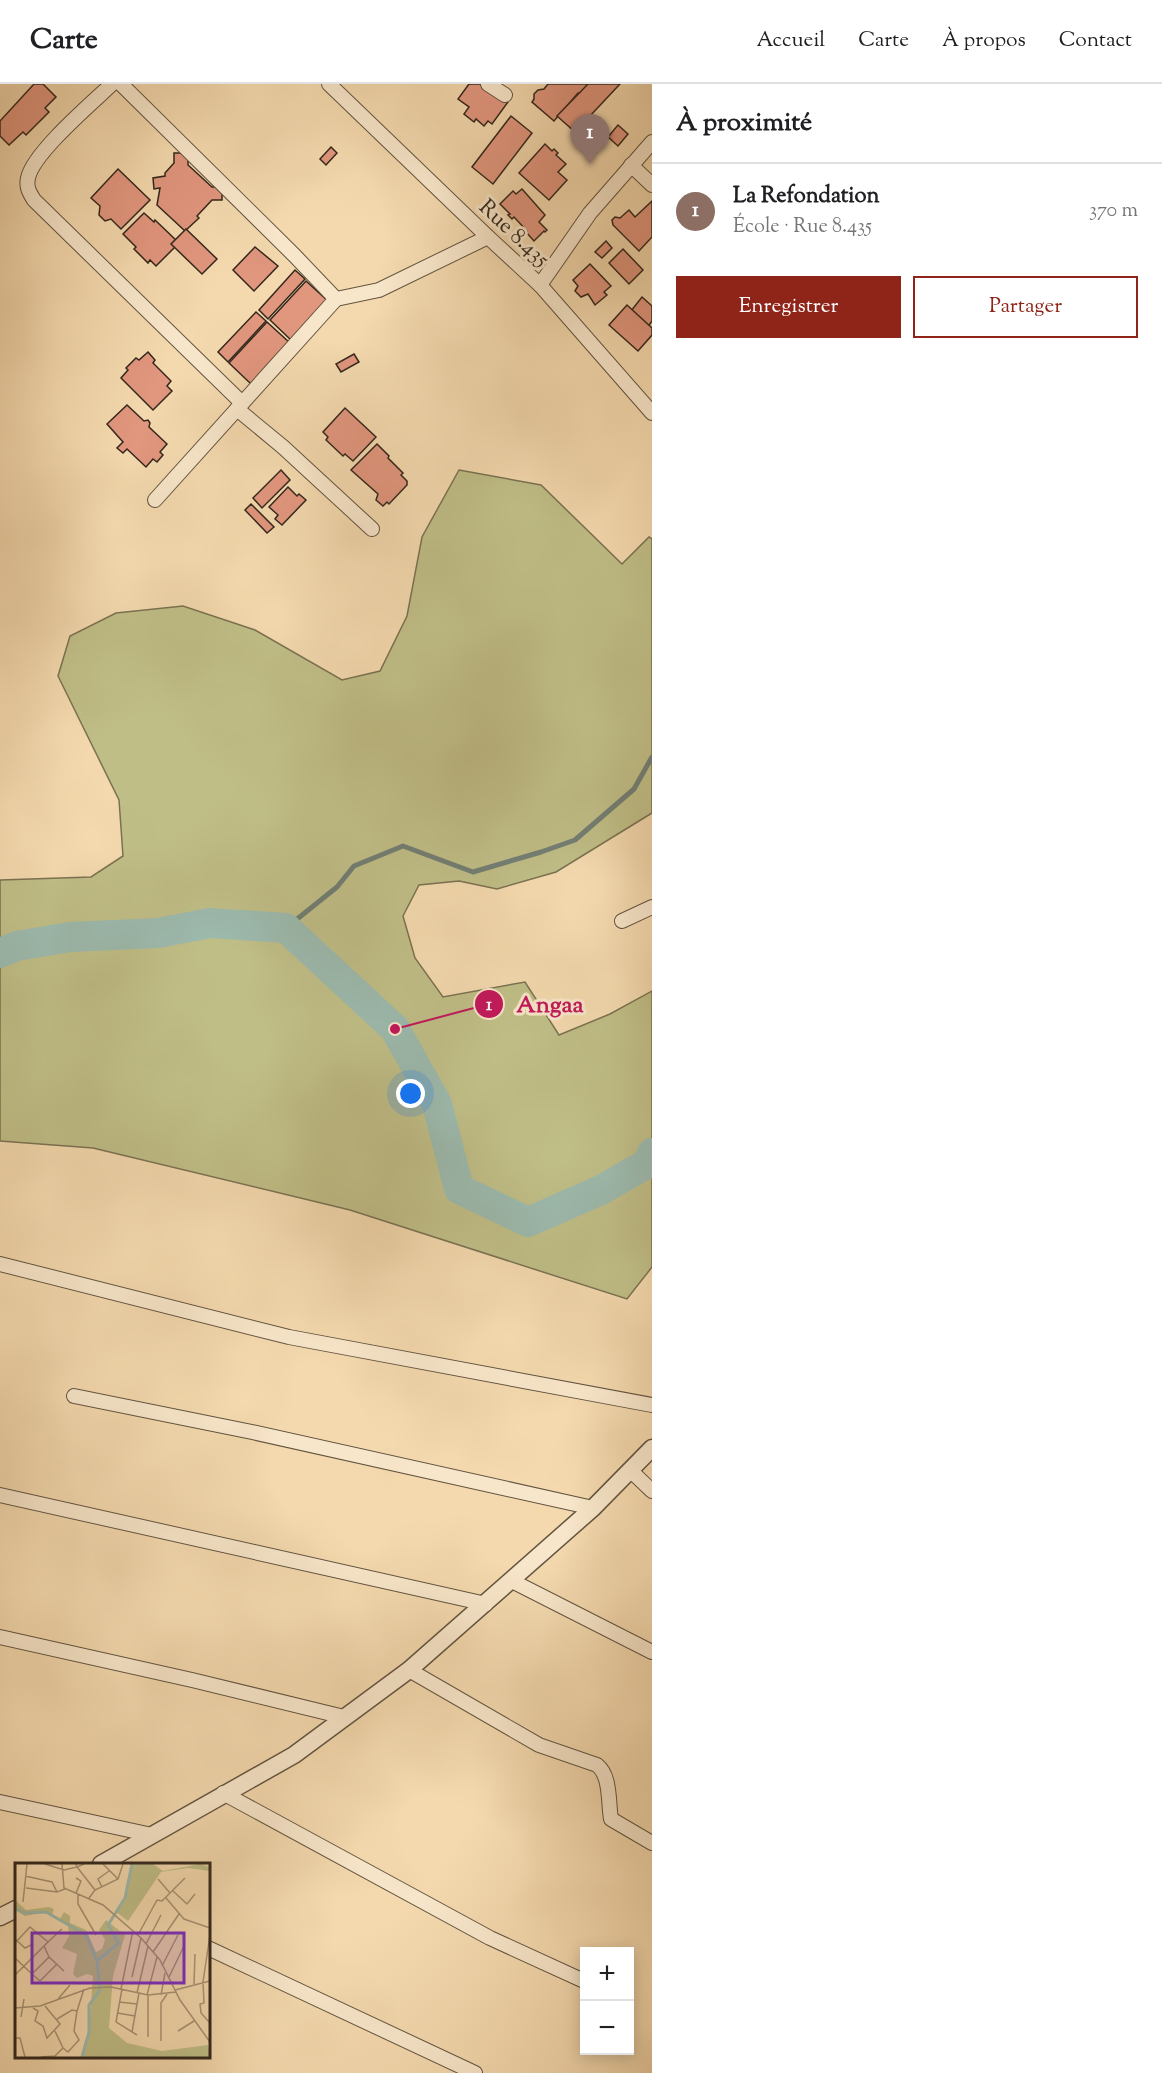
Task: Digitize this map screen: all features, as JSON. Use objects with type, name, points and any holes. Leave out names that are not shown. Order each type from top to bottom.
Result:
[{"type":"street","points":[[112,84],[51,143],[31,170],[27,179],[27,189],[34,200],[239,406],[372,529]]},
{"type":"street","points":[[121,84],[336,299]]},
{"type":"street","name":"Rue 8.435","points":[[329,84],[540,285],[590,213],[652,142]]},
{"type":"street","points":[[489,84],[505,95]]},
{"type":"street","points":[[631,165],[652,185]]},
{"type":"street","points":[[155,500],[336,299],[379,290],[488,237]]},
{"type":"street","points":[[540,285],[652,413]]},
{"type":"street","points":[[622,921],[652,907]]},
{"type":"street","points":[[0,1264],[290,1337],[652,1405]]},
{"type":"street","points":[[74,1396],[252,1432],[593,1508]]},
{"type":"street","points":[[103,1863],[294,1755],[409,1670],[593,1508],[652,1448]]},
{"type":"street","points":[[630,1470],[652,1491]]},
{"type":"street","points":[[0,1495],[486,1604]]},
{"type":"street","points":[[512,1581],[652,1652]]},
{"type":"street","points":[[0,1637],[344,1716]]},
{"type":"street","points":[[409,1670],[538,1745],[597,1765],[606,1777],[610,1819],[652,1843]]},
{"type":"street","points":[[224,1793],[490,1938],[580,1979]]},
{"type":"street","points":[[0,1802],[152,1835]]},
{"type":"street","points":[[0,1917],[15,1910]]},
{"type":"street","points":[[210,1949],[475,2073]]},
{"type":"shaded area","points":[[459,470],[541,485],[622,564],[649,537],[652,539],[652,813],[556,872],[497,889],[459,881],[419,885],[403,916],[415,958],[443,997],[525,982],[559,1035],[610,1014],[652,991],[652,1267],[627,1299],[350,1210],[93,1148],[0,1141],[0,880],[91,877],[123,856],[119,800],[58,676],[70,636],[116,613],[183,606],[255,630],[342,680],[380,671],[407,616],[422,537]]},
{"type":"building","points":[[34,84],[43,84],[56,97],[45,108],[49,112],[26,135],[23,132],[9,145],[0,136],[0,121]]},
{"type":"building","points":[[469,84],[483,84],[508,102],[492,124],[488,121],[484,126],[476,119],[474,122],[464,114],[469,107],[458,99]]},
{"type":"building","points":[[548,84],[587,84],[588,89],[584,93],[578,93],[554,121],[532,102],[534,94]]},
{"type":"building","points":[[588,84],[620,84],[575,132],[557,116]]},
{"type":"building","points":[[511,116],[532,133],[493,184],[472,167]]},
{"type":"building","points":[[618,125],[628,134],[618,146],[608,137]]},
{"type":"building","points":[[545,144],[552,151],[554,149],[558,153],[556,155],[566,164],[558,172],[567,180],[549,200],[519,173]]},
{"type":"building","points":[[331,147],[337,153],[326,165],[320,159]]},
{"type":"building","points":[[174,153],[188,153],[188,165],[212,187],[222,187],[222,200],[212,200],[197,216],[199,218],[185,231],[157,205],[160,188],[154,189],[153,178],[165,176],[174,163]]},
{"type":"building","points":[[118,169],[150,200],[121,229],[111,219],[105,221],[99,215],[100,206],[91,198]]},
{"type":"building","points":[[522,189],[545,215],[539,222],[547,230],[534,241],[500,204],[513,191],[516,194]]},
{"type":"building","points":[[652,201],[652,237],[639,251],[613,225],[612,220],[615,217],[620,218],[629,210],[635,217]]},
{"type":"building","points":[[144,213],[154,222],[155,220],[179,243],[156,266],[150,260],[148,263],[123,234]]},
{"type":"building","points":[[186,229],[217,259],[202,274],[171,244]]},
{"type":"building","points":[[606,241],[612,248],[602,258],[595,252]]},
{"type":"building","points":[[255,247],[278,266],[254,291],[233,270]]},
{"type":"building","points":[[623,249],[643,270],[629,284],[609,263]]},
{"type":"building","points":[[590,264],[611,286],[604,292],[607,295],[595,305],[588,294],[581,297],[575,291],[578,286],[573,280]]},
{"type":"building","points":[[295,270],[305,279],[268,319],[259,310]]},
{"type":"building","points":[[306,281],[329,302],[292,341],[270,320]]},
{"type":"building","points":[[642,297],[652,306],[652,321],[648,327],[631,311]]},
{"type":"building","points":[[627,305],[652,328],[652,335],[638,351],[609,325]]},
{"type":"building","points":[[256,312],[266,321],[228,362],[218,352]]},
{"type":"building","points":[[267,322],[290,343],[251,384],[229,363]]},
{"type":"building","points":[[148,352],[155,360],[153,363],[171,381],[167,386],[172,391],[153,410],[121,378],[128,370],[126,368],[136,358],[139,360]]},
{"type":"building","points":[[354,354],[359,362],[341,372],[336,364]]},
{"type":"building","points":[[127,405],[144,421],[148,420],[149,427],[167,444],[160,452],[163,455],[157,462],[153,459],[146,467],[127,449],[123,453],[117,448],[123,442],[107,424]]},
{"type":"building","points":[[345,408],[376,437],[353,461],[345,454],[343,456],[326,440],[328,437],[323,432]]},
{"type":"building","points":[[377,444],[403,473],[401,475],[407,481],[407,485],[389,504],[387,502],[383,506],[376,500],[378,494],[351,470]]},
{"type":"building","points":[[281,470],[290,480],[262,508],[253,498]]},
{"type":"building","points":[[288,487],[297,496],[299,494],[306,500],[282,525],[275,519],[278,515],[269,507]]},
{"type":"building","points":[[251,504],[274,527],[267,533],[245,510]]},
{"type":"waterway","points":[[286,928],[337,887],[354,866],[403,846],[473,872],[575,840],[634,789],[652,757]]},
{"type":"waterway","points":[[0,953],[17,946],[70,937],[158,933],[210,923],[286,928],[395,1029],[437,1104],[459,1189],[528,1222],[601,1190],[648,1163],[652,1153]]},
{"type":"place","name":"La Refondation","points":[[590,164]]},
{"type":"place","name":"Angaa","points":[[395,1029]]}]
